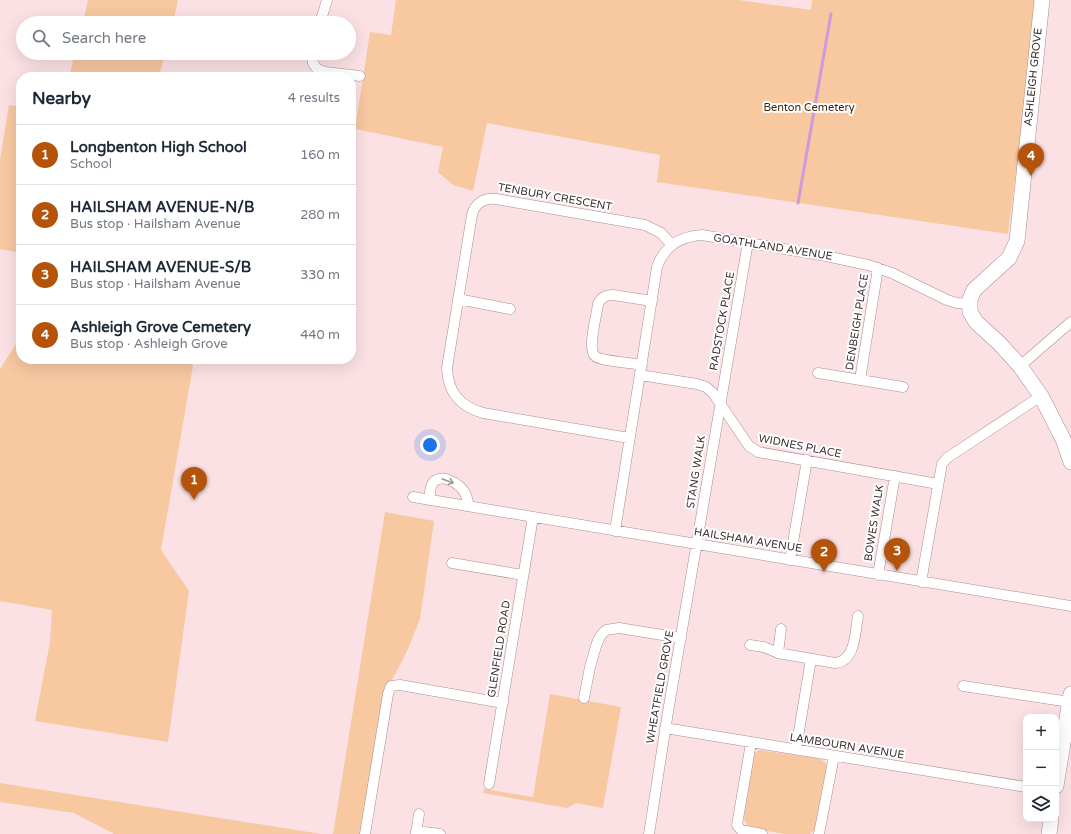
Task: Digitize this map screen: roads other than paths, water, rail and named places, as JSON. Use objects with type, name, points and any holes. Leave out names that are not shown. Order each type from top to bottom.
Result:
[{"type":"street","points":[[322,16],[326,0]]},
{"type":"street","name":"ASHLEIGH GROVE","points":[[969,304],[974,290],[1009,258],[1017,241],[1042,0]]},
{"type":"street","points":[[313,60],[317,69],[334,72]]},
{"type":"street","points":[[356,75],[360,76]]},
{"type":"street","name":"TENBURY CRESCENT","points":[[629,438],[483,413],[467,407],[458,399],[451,389],[447,375],[448,360],[472,215],[476,206],[485,200],[496,199],[645,225],[661,233],[672,244]]},
{"type":"street","name":"GOATHLAND AVENUE","points":[[672,244],[683,238],[696,235],[710,236],[841,258],[878,268],[947,300],[969,304]]},
{"type":"street","name":"RADSTOCK PLACE","points":[[720,404],[748,242]]},
{"type":"street","points":[[614,531],[656,275],[663,254],[672,244]]},
{"type":"street","name":"DENBEIGH PLACE","points":[[860,380],[878,268]]},
{"type":"street","name":"WIDNES PLACE","points":[[652,302],[613,295],[604,297],[598,304],[592,352],[598,358],[702,385],[710,389],[751,449],[758,452],[938,484]]},
{"type":"street","points":[[458,299],[510,309]]},
{"type":"street","points":[[969,304],[970,312],[976,322],[999,343],[1020,366],[1041,396],[1067,437],[1071,462]]},
{"type":"street","points":[[1020,366],[1071,322]]},
{"type":"street","name":"DENBEIGH PLACE","points":[[818,373],[902,386]]},
{"type":"street","points":[[922,582],[941,468],[947,458],[1041,396]]},
{"type":"street","name":"STANG WALK","points":[[696,544],[720,404]]},
{"type":"street","points":[[790,560],[807,460]]},
{"type":"street","name":"BOWES WALK","points":[[878,575],[894,476]]},
{"type":"street","points":[[429,500],[432,484],[437,480],[445,479],[453,482],[462,489],[469,506]]},
{"type":"street","name":"HAILSHAM AVENUE","points":[[412,497],[1071,606]]},
{"type":"street","name":"GLENFIELD ROAD","points":[[489,784],[533,517]]},
{"type":"street","name":"WHEATFIELD GROVE","points":[[649,834],[696,544]]},
{"type":"street","points":[[452,563],[523,575]]},
{"type":"street","points":[[750,645],[764,647],[778,653],[835,663],[840,662],[848,657],[852,648],[858,616]]},
{"type":"street","points":[[584,698],[590,667],[597,643],[601,635],[606,630],[619,628],[681,638]]},
{"type":"street","points":[[778,653],[781,629]]},
{"type":"street","points":[[796,750],[811,659]]},
{"type":"street","points":[[365,834],[388,694],[391,686],[400,685],[502,703]]},
{"type":"street","points":[[963,686],[1070,698],[1059,767]]},
{"type":"street","name":"LAMBOURN AVENUE","points":[[665,728],[1023,787]]},
{"type":"street","points":[[751,743],[737,825],[741,830],[762,834]]},
{"type":"street","points":[[819,834],[834,756]]},
{"type":"street","points":[[419,814],[416,832],[440,834]]},
{"type":"street","points":[[1049,834],[1051,822]]},
{"type":"waterway","points":[[798,203],[831,14]]},
{"type":"place","name":"Ashleigh Grove Cemetery","points":[[1031,176]]},
{"type":"place","name":"Longbenton High School","points":[[194,500]]},
{"type":"place","name":"HAILSHAM AVENUE-S/B","points":[[897,571]]},
{"type":"place","name":"HAILSHAM AVENUE-N/B","points":[[824,572]]},
{"type":"park label","name":"Benton Cemetery","points":[[809,107]]}]
